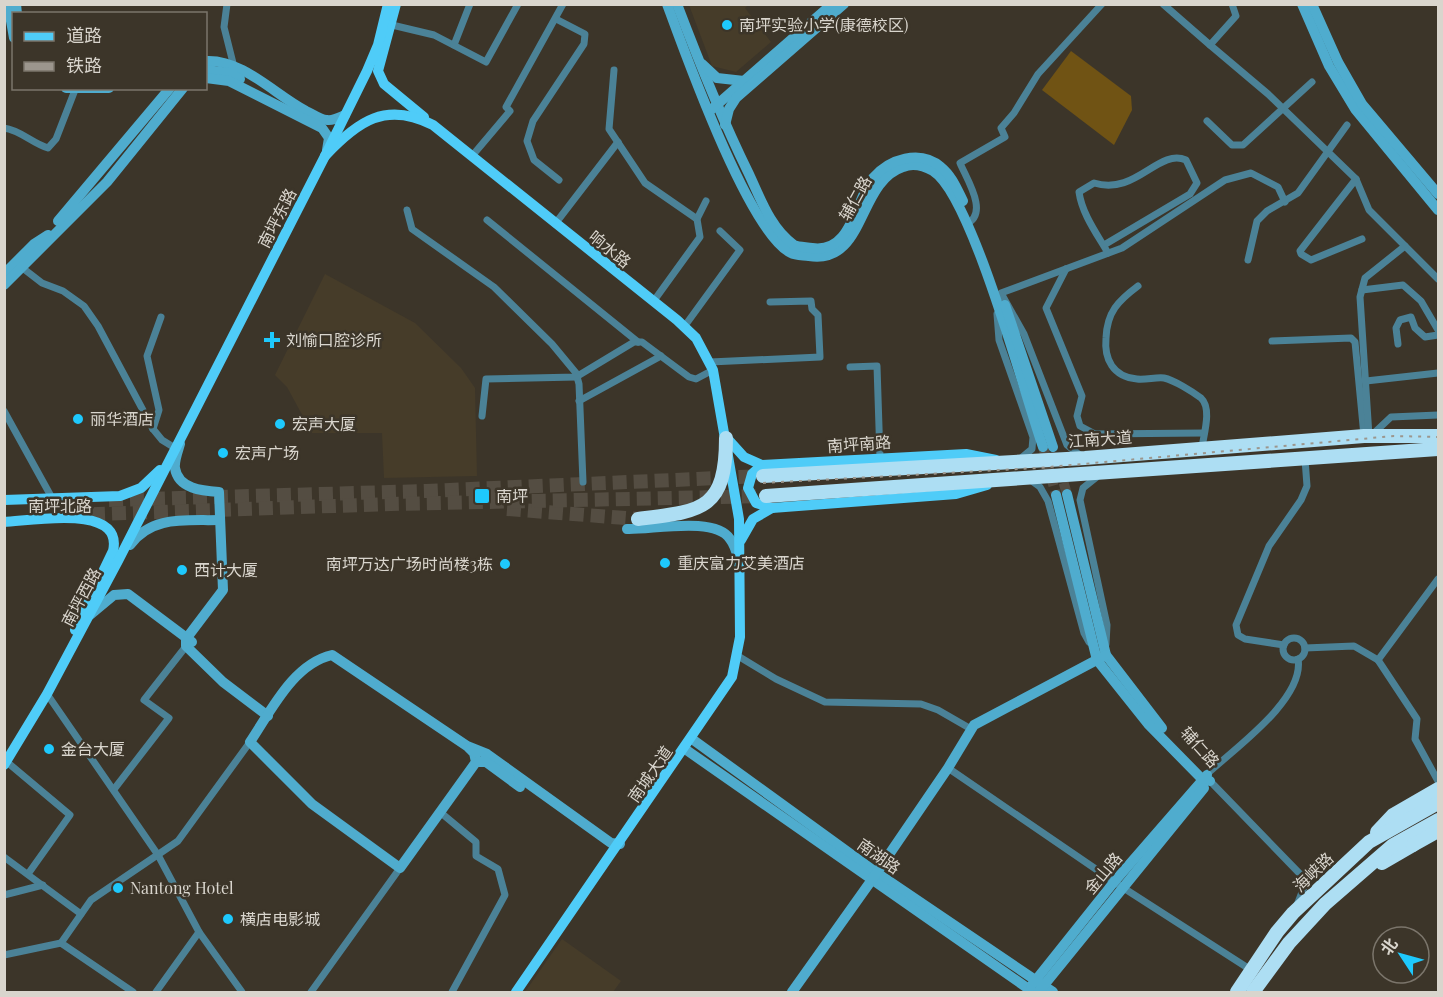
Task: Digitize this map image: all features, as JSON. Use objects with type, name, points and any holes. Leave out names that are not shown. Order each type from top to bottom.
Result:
[{"type":"highway","name":"江南大道","points":[[763,470],[1085,458],[1203,440],[1438,436]]},
{"type":"highway","points":[[638,519],[682,514],[697,509],[709,500],[718,490],[724,472],[726,437]]},
{"type":"highway","name":"江南大道","points":[[769,502],[996,482],[1027,477],[1438,449]]},
{"type":"highway","points":[[1368,842],[1393,815],[1438,789]]},
{"type":"highway","name":"海峡路","points":[[1237,993],[1293,913],[1368,842],[1438,803]]},
{"type":"highway","name":"海峡路","points":[[1253,993],[1289,943],[1325,904],[1393,845],[1438,819]]},
{"type":"highway","points":[[1364,872],[1438,831]]},
{"type":"main road","points":[[8,4],[12,27]]},
{"type":"main road","name":"南坪东路","points":[[373,71],[388,4]]},
{"type":"main road","name":"南坪东路","points":[[178,445],[345,115],[373,71],[392,25],[396,4]]},
{"type":"main road","name":"辅仁路","points":[[667,4],[709,115],[762,224],[791,253],[819,258],[844,247],[859,224],[878,183],[890,172],[906,166],[921,166],[935,172],[946,183],[969,223]]},
{"type":"main road","name":"辅仁路","points":[[677,4],[715,105],[770,219],[795,246],[818,249],[839,241],[853,220],[872,179],[886,165],[906,157],[923,158],[940,166],[952,179],[998,295],[1048,447]]},
{"type":"main road","points":[[709,115],[715,105],[832,4]]},
{"type":"main road","points":[[725,125],[729,109],[736,98],[844,4]]},
{"type":"main road","points":[[1302,4],[1329,66],[1355,109],[1438,210]]},
{"type":"main road","points":[[1312,4],[1338,62],[1362,104],[1438,194]]},
{"type":"main road","points":[[700,62],[717,78],[744,81]]},
{"type":"main road","points":[[207,64],[234,67],[291,104]]},
{"type":"main road","points":[[207,64],[326,120],[345,115]]},
{"type":"main road","points":[[373,71],[384,84],[433,125]]},
{"type":"main road","points":[[207,78],[229,81],[322,129],[329,138],[325,156]]},
{"type":"main road","points":[[4,285],[34,244],[61,223],[168,90]]},
{"type":"main road","points":[[4,274],[19,265],[106,182],[181,90]]},
{"type":"main road","name":"响水路","points":[[325,156],[354,127],[375,117],[398,114],[420,118],[433,125],[472,156],[696,338],[711,366],[726,437],[739,519],[739,549]]},
{"type":"main road","points":[[726,437],[744,457],[763,470]]},
{"type":"main road","points":[[178,445],[175,468],[179,477],[198,491],[219,492],[223,590],[188,642]]},
{"type":"main road","name":"南坪北路","points":[[4,500],[120,496],[132,492],[151,480],[178,445]]},
{"type":"main road","name":"南坪西路","points":[[5,764],[47,694],[178,445]]},
{"type":"main road","name":"南坪南路","points":[[763,470],[880,458],[966,454],[1011,461]]},
{"type":"main road","points":[[763,470],[752,474],[748,488],[756,502],[769,502]]},
{"type":"main road","name":"辅仁路","points":[[1102,657],[1061,495],[1092,647],[1102,657],[1148,724],[1206,778]]},
{"type":"main road","points":[[739,549],[742,536],[753,519],[769,502]]},
{"type":"main road","name":"南坪北路","points":[[4,522],[92,519],[106,526],[113,537],[112,551],[80,614],[63,664]]},
{"type":"main road","points":[[118,561],[137,535],[151,525],[167,521],[220,520]]},
{"type":"main road","points":[[627,529],[695,527],[718,530],[731,540],[739,561]]},
{"type":"main road","name":"南城大道","points":[[516,993],[692,739],[732,677],[738,656],[739,549]]},
{"type":"main road","points":[[87,618],[114,595],[128,594],[188,642],[223,682],[270,713]]},
{"type":"main road","points":[[332,655],[467,746],[474,753],[476,762],[400,868],[312,804],[250,742],[300,672],[316,659],[332,655]]},
{"type":"main road","points":[[792,993],[874,877],[948,768],[974,725],[1102,657]]},
{"type":"main road","name":"南湖路","points":[[692,739],[874,877]]},
{"type":"main road","points":[[467,746],[487,754],[611,843],[620,844]]},
{"type":"main road","points":[[685,749],[1034,989],[1053,993]]},
{"type":"main road","points":[[476,762],[486,762],[608,849],[610,858]]},
{"type":"main road","name":"金山路","points":[[1034,989],[1206,778]]},
{"type":"street","points":[[227,4],[224,27],[234,67]]},
{"type":"street","points":[[454,45],[470,4]]},
{"type":"street","points":[[392,25],[434,35],[486,62],[518,4]]},
{"type":"street","points":[[472,156],[510,111],[506,107],[563,4]]},
{"type":"street","points":[[969,223],[977,214],[977,203],[960,163],[1005,137],[1001,128],[1014,113],[1038,74],[1102,4]]},
{"type":"street","points":[[1163,4],[1283,109],[1356,180],[1369,210],[1438,279]]},
{"type":"street","points":[[1210,45],[1236,16],[1232,4]]},
{"type":"street","points":[[556,19],[585,34],[584,44],[533,121],[527,141],[534,160],[559,180]]},
{"type":"street","points":[[614,70],[609,129],[645,183],[697,219]]},
{"type":"street","points":[[1207,121],[1232,145],[1243,145],[1312,82]]},
{"type":"street","points":[[4,128],[12,129],[36,144],[48,148],[56,139],[71,90]]},
{"type":"street","points":[[1248,260],[1257,221],[1268,211],[1298,193],[1347,125]]},
{"type":"street","points":[[555,224],[618,142]]},
{"type":"street","points":[[1104,245],[1190,194],[1197,183],[1185,160],[1178,156],[1167,159],[1130,182],[1105,186],[1094,183],[1079,192],[1080,203],[1108,253]]},
{"type":"street","points":[[998,295],[1122,248],[1225,180],[1251,173],[1278,187],[1285,202]]},
{"type":"street","points":[[1356,180],[1301,254],[1311,260],[1362,239]]},
{"type":"street","points":[[654,302],[699,237],[697,219],[706,201]]},
{"type":"street","points":[[407,210],[412,228],[494,287],[552,344],[576,376],[584,482]]},
{"type":"street","points":[[487,220],[638,342],[696,379],[711,366],[820,357],[818,315],[812,309],[811,301],[771,302]]},
{"type":"street","points":[[684,327],[741,250],[720,231]]},
{"type":"street","points":[[1368,436],[1360,297],[1365,278],[1405,246]]},
{"type":"street","points":[[19,265],[42,283],[63,291],[84,306],[98,326],[153,429],[162,440],[178,445]]},
{"type":"street","points":[[1066,269],[1046,308],[1082,396],[1077,417],[1080,426],[1095,434],[1203,440],[1205,405],[1202,399],[1165,378],[1136,379],[1123,376],[1113,369],[1106,356],[1109,316],[1115,304],[1138,286]]},
{"type":"street","points":[[1362,290],[1403,285],[1420,301],[1438,330]]},
{"type":"street","points":[[998,295],[1024,334],[1067,445],[1085,458]]},
{"type":"street","points":[[998,295],[999,340],[1033,437],[1032,449],[1011,461]]},
{"type":"street","points":[[153,429],[159,410],[147,356],[161,317]]},
{"type":"street","points":[[1398,344],[1396,328],[1400,320],[1411,317],[1415,328],[1425,337],[1438,335]]},
{"type":"street","points":[[1272,341],[1351,338],[1355,342],[1368,436]]},
{"type":"street","points":[[482,416],[486,379],[576,376],[634,342],[638,342]]},
{"type":"street","points":[[579,401],[661,356]]},
{"type":"street","points":[[850,367],[877,366],[880,458]]},
{"type":"street","points":[[1366,381],[1438,374]]},
{"type":"street","points":[[4,411],[52,498]]},
{"type":"street","points":[[1368,436],[1391,417],[1438,415]]},
{"type":"street","points":[[1284,645],[1245,639],[1238,635],[1236,625],[1269,546],[1301,500],[1307,486],[1305,459]]},
{"type":"street","points":[[1102,657],[1107,625],[1080,500],[1083,488],[1089,481],[1106,471]]},
{"type":"street","points":[[1027,477],[1040,487],[1048,501],[1084,633],[1092,647]]},
{"type":"street","points":[[1378,660],[1438,579]]},
{"type":"street","points":[[1294,637],[1303,642],[1305,648],[1303,655],[1298,659],[1287,658],[1283,652],[1284,645],[1294,637]]},
{"type":"street","points":[[115,789],[168,718],[144,700],[188,642]]},
{"type":"street","points":[[1305,648],[1354,646],[1378,660],[1417,719],[1415,739],[1438,781]]},
{"type":"street","points":[[738,656],[776,679],[825,702],[921,704],[938,710],[971,729]]},
{"type":"street","points":[[1293,913],[1304,887],[1302,876],[1206,778],[1282,704],[1296,682],[1299,669],[1298,659]]},
{"type":"street","points":[[47,694],[115,789],[158,855],[199,932],[242,993]]},
{"type":"street","points":[[4,955],[61,943],[92,900],[178,841],[250,742]]},
{"type":"street","points":[[5,764],[70,815],[28,874]]},
{"type":"street","points":[[948,768],[1118,885],[1251,970]]},
{"type":"street","points":[[440,812],[476,842],[476,855],[498,869],[505,895],[452,993]]},
{"type":"street","points":[[4,857],[81,914]]},
{"type":"street","points":[[311,993],[400,868]]},
{"type":"street","points":[[4,895],[43,885]]},
{"type":"street","points":[[156,993],[199,932]]},
{"type":"street","points":[[61,943],[133,993]]},
{"type":"shaded area","name":"南坪实验小学(康德校区)","points":[[689,5],[748,5],[745,8],[771,42],[736,72],[712,66]]},
{"type":"shaded area","points":[[1071,51],[1131,96],[1132,110],[1114,145],[1042,90]]},
{"type":"shaded area","points":[[325,274],[415,323],[461,368],[475,388],[477,476],[384,478],[382,433],[312,433],[287,387],[275,375]]},
{"type":"shaded area","points":[[562,939],[621,981],[613,992],[525,992]]},
{"type":"tunnel","points":[[1043,447],[1056,495]]},
{"type":"tunnel","points":[[1055,454],[1067,494]]},
{"type":"tunnel","points":[[109,500],[426,491],[763,476]]},
{"type":"tunnel","points":[[70,515],[391,504],[764,496]]},
{"type":"tunnel","points":[[507,509],[638,519]]},
{"type":"railway","points":[[763,483],[1038,468],[1394,436],[1438,437]]},
{"type":"place","name":"南坪实验小学(康德校区)","points":[[727,25]]},
{"type":"place","name":"刘愉口腔诊所","points":[[272,340]]},
{"type":"place","name":"丽华酒店","points":[[78,419]]},
{"type":"place","name":"宏声大厦","points":[[280,424]]},
{"type":"place","name":"宏声广场","points":[[223,453]]},
{"type":"place","name":"南坪","points":[[482,496]]},
{"type":"place","name":"重庆富力艾美酒店","points":[[665,563]]},
{"type":"place","name":"南坪万达广场时尚楼3栋","points":[[505,564]]},
{"type":"place","name":"西计大厦","points":[[182,570]]},
{"type":"place","name":"金台大厦","points":[[49,749]]},
{"type":"place","name":"Nantong Hotel","points":[[118,888]]},
{"type":"place","name":"横店电影城","points":[[228,919]]}]
